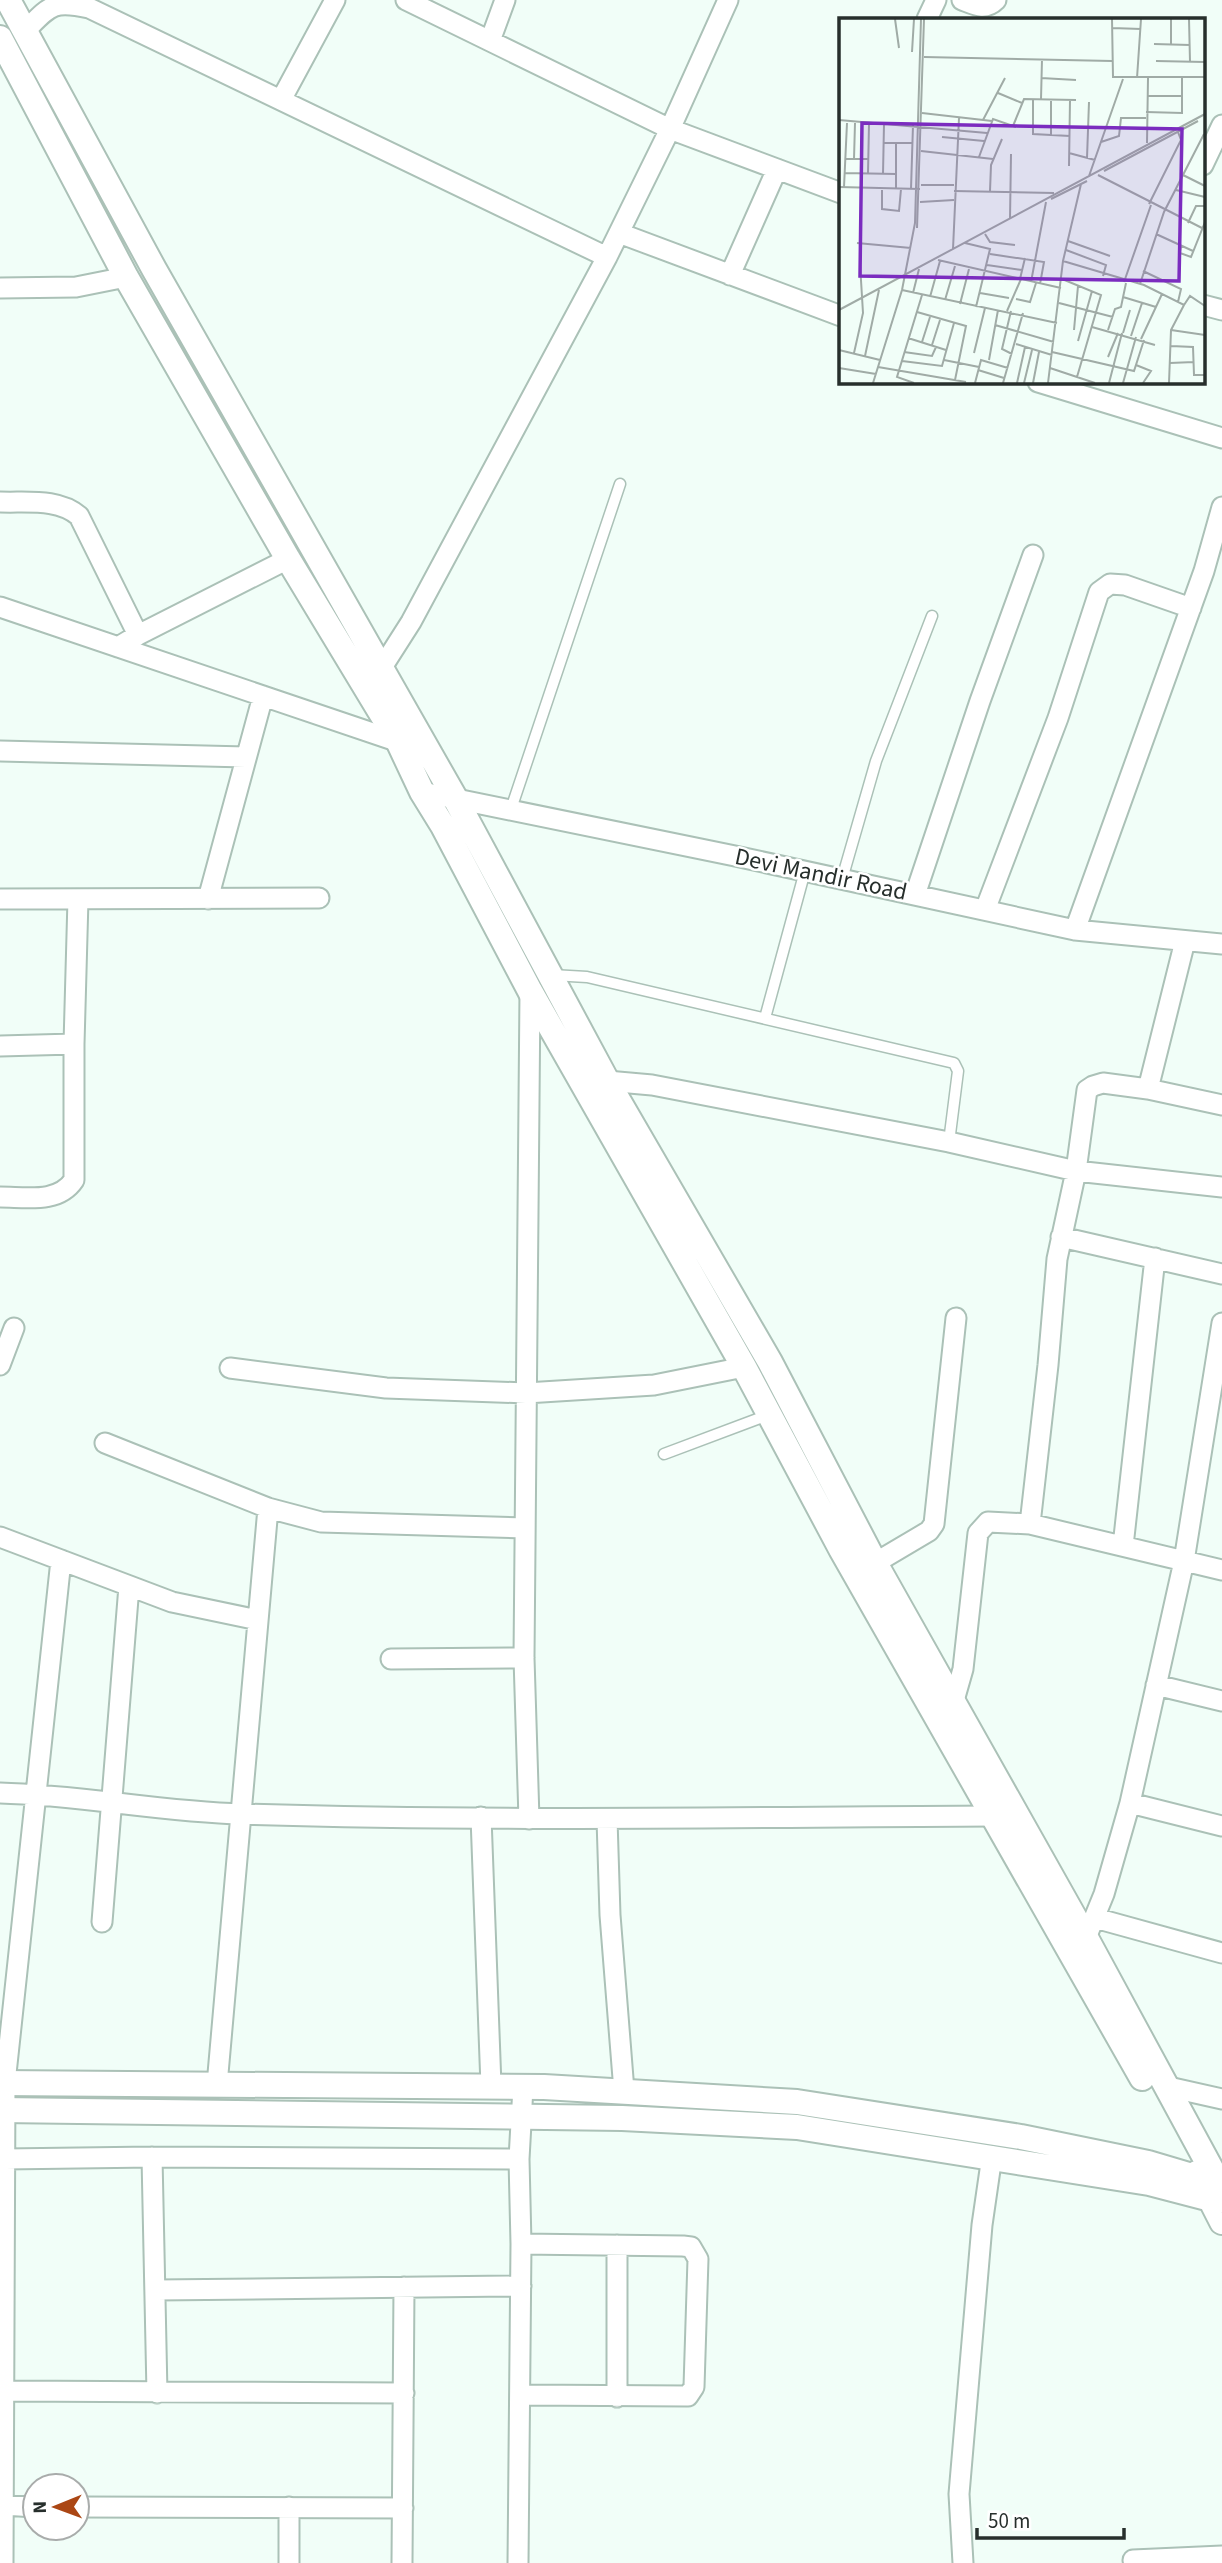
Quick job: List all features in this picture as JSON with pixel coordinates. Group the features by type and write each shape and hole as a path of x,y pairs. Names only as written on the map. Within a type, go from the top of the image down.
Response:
{"street":[{"path":"8,0 154,269 455,798 607,1082 763,1350 781,1410 841,1549 993,1815 1216,2190"},
{"path":"281,100 335,0"},
{"path":"406,0 670,129 839,192"},
{"path":"490,41 505,0"},
{"path":"381,669 411,622 607,257 670,129 728,0"},
{"path":"927,18 936,0"},
{"path":"962,0 981,7 990,6 996,0"},
{"path":"25,31 51,5 67,3 89,8 607,257"},
{"path":"0,38 126,277 288,559 398,741 422,792 443,826 530,991 744,1367 781,1410 875,1563 954,1703 1090,1928 1216,2190 1222,2222"},
{"path":"1204,163 1222,124"},
{"path":"730,275 777,169"},
{"path":"619,233 839,315"},
{"path":"0,288 76,287 126,277"},
{"path":"1204,305 1222,310"},
{"path":"1041,383 1222,438"},
{"path":"0,502 52,503 69,507 79,516 138,635"},
{"path":"1075,930 1191,608 1222,507"},
{"path":"915,895 980,701 1033,555"},
{"path":"118,647 288,559"},
{"path":"985,910 1058,718 1099,592 1110,584 1125,585 1191,608"},
{"path":"0,607 426,751"},
{"path":"208,899 263,696"},
{"path":"0,751 246,757"},
{"name":"Devi Mandir Road","path":"422,792 1075,930 1221,941"},
{"path":"0,900 319,898"},
{"path":"0,1197 51,1196 66,1191 74,1180 78,899"},
{"path":"1148,1089 1185,940"},
{"path":"529,1819 524,1658 530,991"},
{"path":"0,1046 74,1044"},
{"path":"607,1082 652,1085 949,1142 1076,1171 1222,1187"},
{"path":"1030,1524 1061,1237 1076,1171 1087,1090 1103,1083 1148,1089 1222,1105"},
{"path":"1061,1237 1222,1273"},
{"path":"1123,1546 1154,1258"},
{"path":"875,1563 929,1531 934,1524 956,1318"},
{"path":"1090,1928 1130,1802 1184,1561 1222,1322"},
{"path":"1,1359 14,1328"},
{"path":"230,1368 386,1388 526,1392 654,1385 744,1367"},
{"path":"105,1443 268,1508 321,1522 525,1528"},
{"path":"217,2085 268,1508"},
{"path":"944,1728 963,1670 978,1533 988,1522 1030,1524 1222,1570"},
{"path":"0,1537 172,1602 258,1620"},
{"path":"3,2563 3,2083 61,1560"},
{"path":"102,1922 129,1586"},
{"path":"391,1659 524,1658"},
{"path":"1156,1685 1222,1701"},
{"path":"0,1793 37,1794 113,1804 240,1814 529,1819 993,1815"},
{"path":"1130,1802 1222,1826"},
{"path":"481,1817 491,2086"},
{"path":"607,1819 610,1915 624,2091"},
{"path":"1090,1928 1222,1953"},
{"path":"3,2083 491,2086 624,2091 810,2104 1021,2137 1148,2162 1216,2190"},
{"path":"1164,2086 1222,2099"},
{"path":"518,2563 521,2286 519,2159 523,2087"},
{"path":"2,2110 622,2118 797,2127 1149,2183 1216,2190"},
{"path":"963,2563 959,2494 981,2237 992,2156"},
{"path":"152,2157 157,2393"},
{"path":"5,2159 519,2159"},
{"path":"520,2395 677,2398 692,2393 698,2259 691,2247 521,2244"},
{"path":"617,2245 617,2397"},
{"path":"156,2290 521,2286"},
{"path":"402,2563 404,2287"},
{"path":"4,2391 404,2393"},
{"path":"3,2505 21,2506"},
{"path":"91,2507 403,2508"},
{"path":"289,2507 289,2563"},
{"path":"1133,2560 1222,2556"}],"lane":[{"path":"511,809 620,484"},
{"path":"842,879 876,761 932,616"},
{"path":"765,1018 805,871"},
{"path":"550,975 587,977 954,1063 958,1071 949,1142"},
{"path":"664,1454 781,1410"}]}
